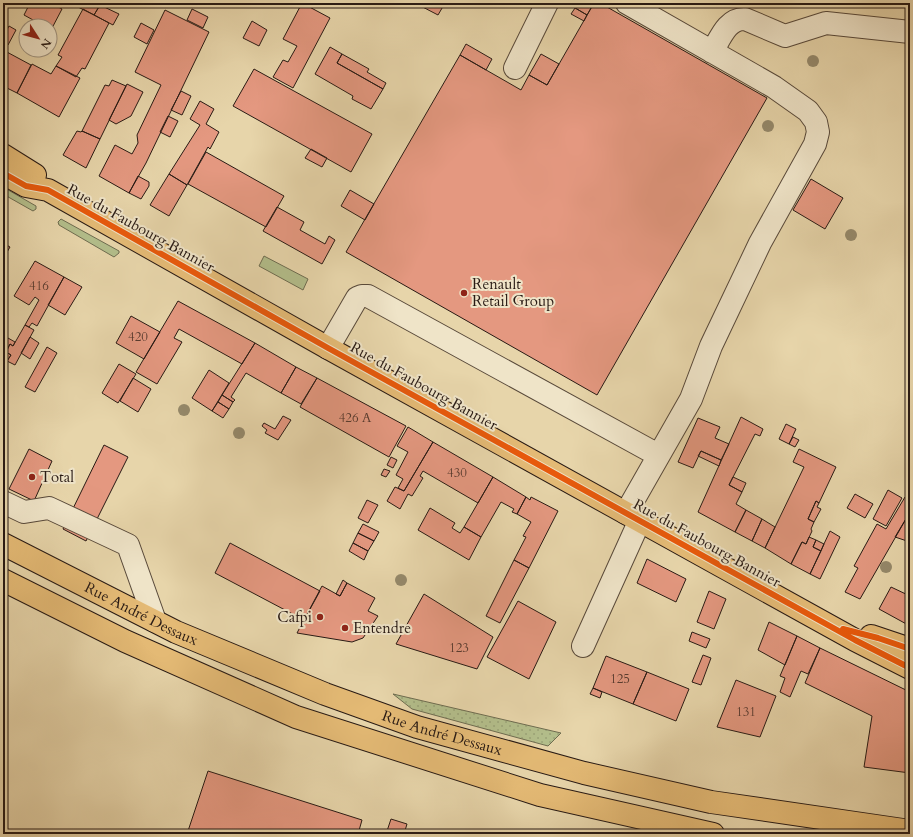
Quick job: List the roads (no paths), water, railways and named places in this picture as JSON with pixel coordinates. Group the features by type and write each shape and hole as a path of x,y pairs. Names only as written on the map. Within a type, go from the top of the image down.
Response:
{"main road":[{"name":"Rue du Faubourg Bannier","path":"3,155 34,174 48,190"},
{"name":"Rue du Faubourg Bannier","path":"3,173 26,186 48,190 328,348 855,640 910,668"},
{"name":"Rue André Dessaux","path":"3,544 176,632 274,674 417,727 584,773 712,802 910,831"},
{"name":"Rue André Dessaux","path":"3,580 125,641 296,717 540,795 713,834"},
{"name":"Rue du Faubourg Bannier","path":"831,626 878,638 910,649"}],"lane":[{"path":"515,68 547,3"},
{"path":"583,646 658,455 691,399 718,332 760,243 815,144 818,132 816,122 808,111 774,87 627,3"},
{"path":"712,52 729,24 737,18 744,18 785,36 826,23 910,32"},
{"path":"328,348 357,298 368,296 658,455"},
{"path":"3,502 24,512 49,508 128,545 155,621"}],"place":[{"name":"Renault Retail Group","path":"464,293"},
{"name":"Total","path":"32,477"},
{"name":"Cafpi","path":"320,617"},
{"name":"Entendre","path":"345,628"}]}
